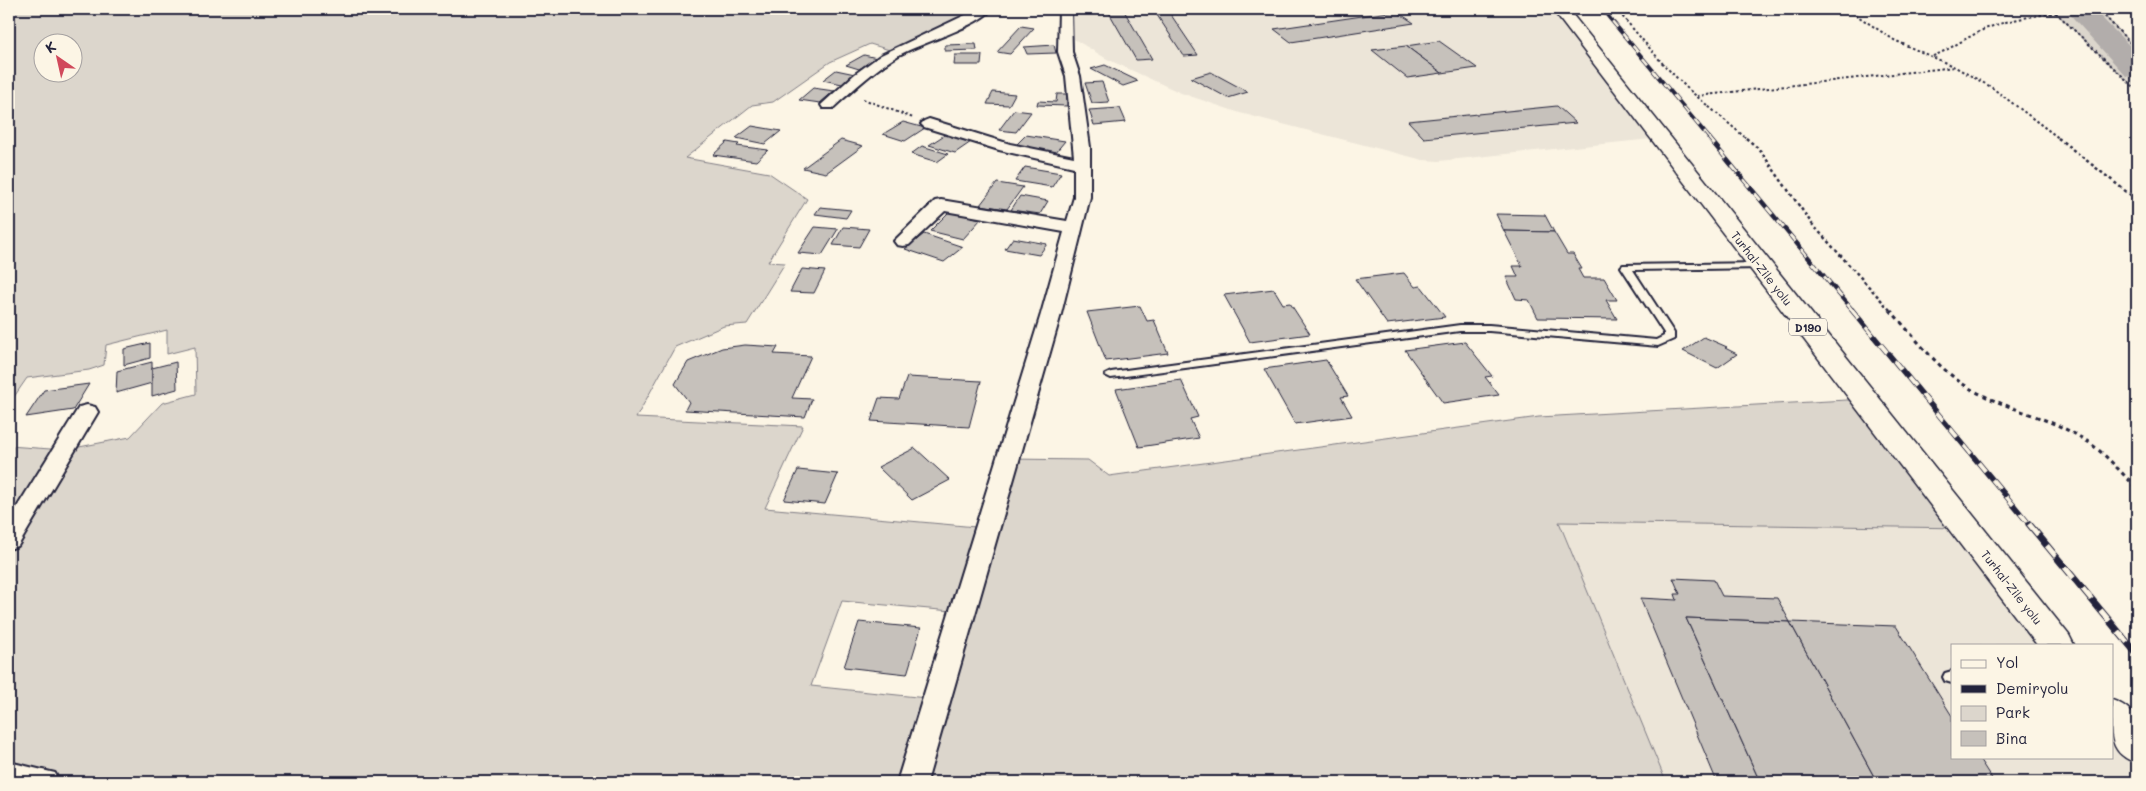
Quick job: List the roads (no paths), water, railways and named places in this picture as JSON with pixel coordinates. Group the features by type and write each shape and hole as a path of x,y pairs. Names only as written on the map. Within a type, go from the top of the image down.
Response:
{"main road":[{"name":"Turhal-Zile yolu","path":"1560,9 2056,644"},
{"path":"2114,718 2137,747"}],"street":[{"path":"828,105 863,74 896,52 945,31 986,9"},
{"path":"912,782 1048,323 1082,197 1082,163 1077,101 1073,76 1065,52 1064,9"},
{"path":"929,124 1018,151 1082,163"},
{"path":"902,241 941,205 1074,228"},
{"path":"9,540 87,412"},
{"path":"9,775 44,782"}],"lane":[{"path":"1111,374 1460,328 1489,328 1658,343 1670,337 1669,333 1626,267 1761,266"}],"waterway":[{"path":"2078,9 2137,70"}],"railway":[{"path":"1602,9 1710,139"},
{"path":"1709,138 1853,311"},
{"path":"1852,310 2030,525"},
{"path":"2029,524 2137,654"}]}
